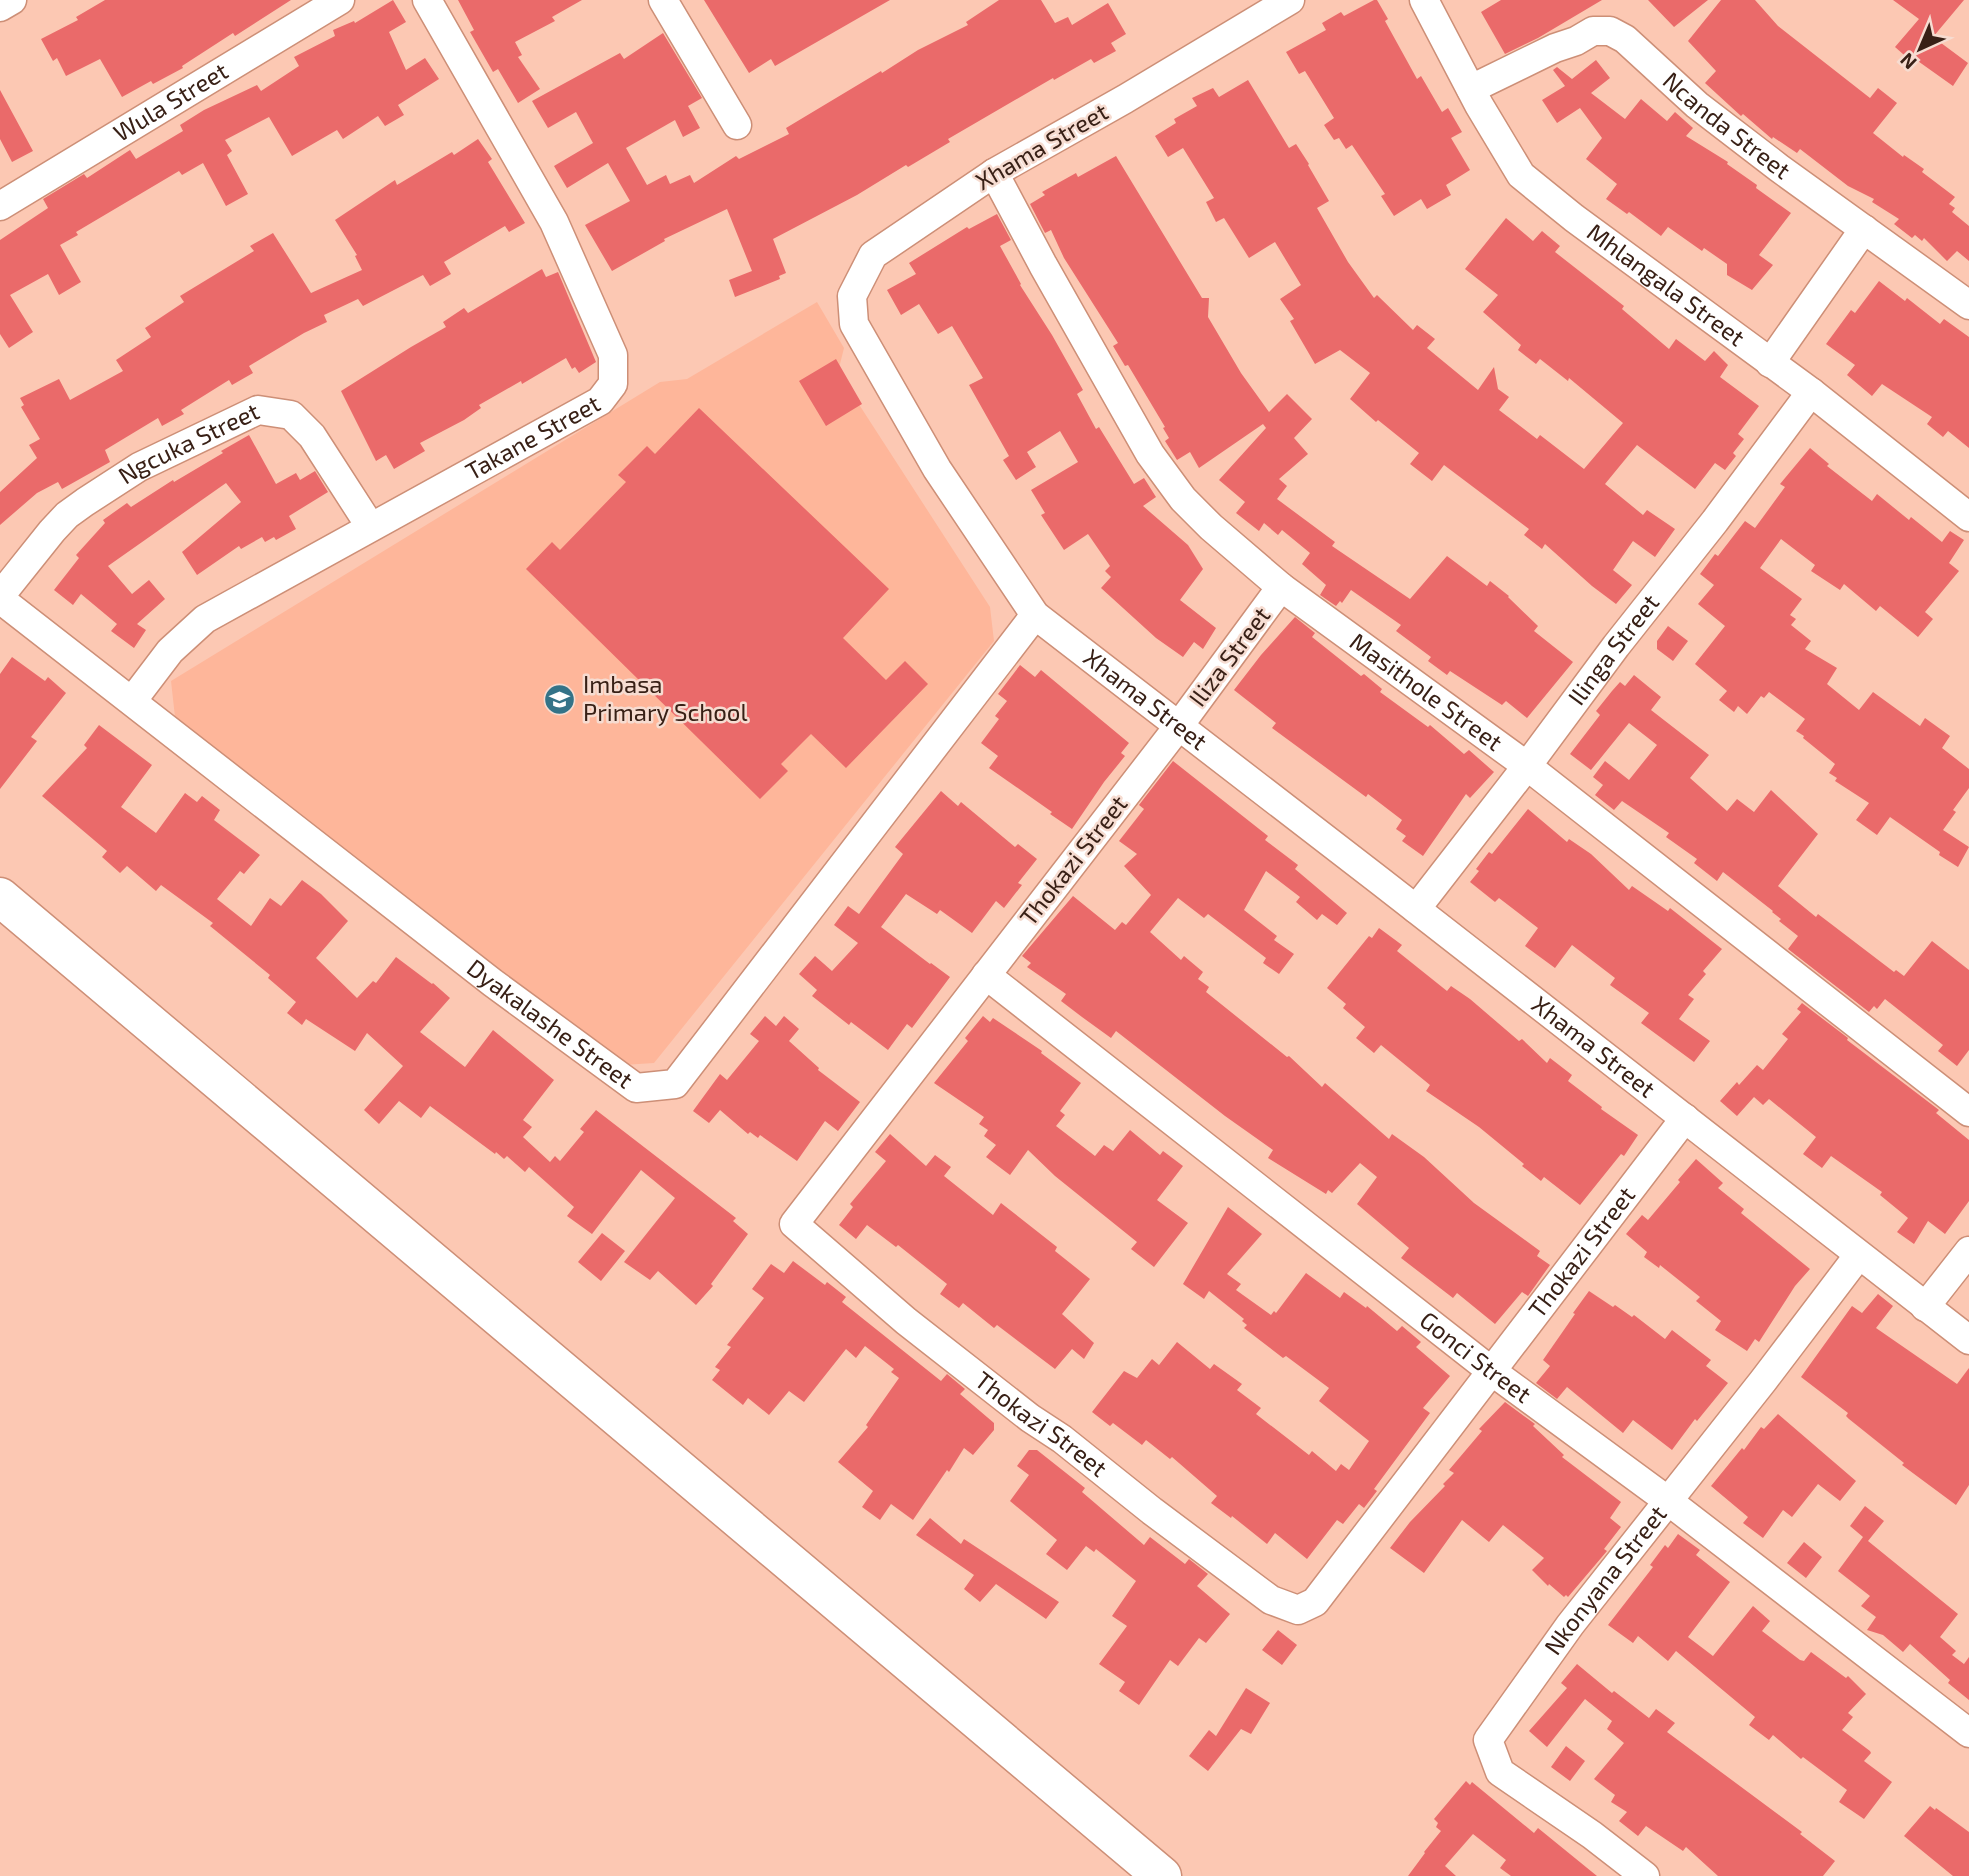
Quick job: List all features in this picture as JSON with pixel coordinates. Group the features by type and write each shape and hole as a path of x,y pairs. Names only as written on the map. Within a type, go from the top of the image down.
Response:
{"main road":[{"path":"0,897 1162,1876"}],"street":[{"path":"0,7 12,0"},
{"name":"Wula Street","path":"0,206 340,0"},
{"name":"Takane Street","path":"132,701 170,651 205,619 600,401 613,384 613,355 554,222 427,0"},
{"path":"663,0 737,125"},
{"name":"Xhama Street","path":"1290,0 1125,99 994,173 873,255 852,296 855,324 937,469 1035,615 1969,1340"},
{"name":"Mhlangala Street","path":"1424,0 1502,146 1521,175 1555,204 1811,392 1969,517"},
{"name":"Ncanda Street","path":"1471,89 1593,31 1610,31 1633,46 1697,104 1969,304"},
{"name":"Masithole Street","path":"994,173 1150,454 1196,513 1282,587 1527,766 1969,1112"},
{"path":"1770,363 1864,229"},
{"name":"Ilinga Street","path":"1416,909 1811,392"},
{"name":"Ngcuka Street","path":"0,598 52,531 85,502 139,467 258,410 291,415 313,436 370,526"},
{"name":"Iliza Street","path":"1178,727 1282,587"},
{"name":"Dyakalashe Street","path":"0,598 492,983 636,1088 675,1084 1035,615"},
{"name":"Thokazi Street","path":"1178,727 794,1224 906,1321 1030,1418 1062,1439 1152,1511 1271,1600 1298,1610 1315,1602 1685,1118"},
{"name":"Gonci Street","path":"986,975 1490,1370 1667,1500 1969,1734"},
{"path":"1925,1307 1969,1251"},
{"name":"Nkonyana Street","path":"1645,1876 1592,1835 1500,1772 1488,1740 1570,1625 1858,1256"}],"shaded area":[{"name":"Imbasa Primary School","path":"817,302 844,348 838,372 990,607 994,641 654,1063 623,1065 175,717 171,681 660,382 687,379"}],"building":[{"path":"105,0 291,0 235,36 233,33 182,66 183,68 122,97 100,59 66,76 57,58 53,61 41,39 78,20 76,17"},
{"path":"393,0 406,22 389,32 406,70 425,58 439,79 398,105 404,115 385,126 378,116 343,139 337,130 292,156 269,117 225,140 232,151 227,155 248,194 226,206 203,163 182,175 179,171 76,232 78,235 60,245 81,282 59,295 48,274 10,295 33,332 9,348 0,334 0,240 48,208 43,199 84,174 87,178 130,150 136,159 183,131 180,125 204,110 257,85 261,91 299,66 294,57 335,36 333,30 354,21 355,23"},
{"path":"458,0 582,0 552,17 555,21 515,42 522,55 518,57 540,89 518,103 498,69 493,72 470,32 474,30"},
{"path":"704,0 890,0 775,66 771,59 749,73"},
{"path":"999,0 1041,0 1055,23 1068,17 1072,25 1108,3 1126,34 1111,43 1116,51 1094,63 1091,59 1054,80 1053,78 948,139 950,142 908,167 906,165 857,195 773,239 786,273 779,276 780,279 735,297 729,280 752,271 727,209 664,239 665,241 612,271 585,225 630,201 608,163 567,188 554,166 593,143 576,112 548,128 532,101 620,53 624,59 663,33 702,98 688,106 700,128 683,137 675,120 626,148 647,185 666,175 670,184 690,175 694,183 736,156 739,159 789,134 786,128 918,50 968,25 966,22"},
{"path":"1377,0 1388,19 1385,21 1417,79 1421,76 1442,112 1448,108 1462,132 1451,138 1470,170 1446,185 1451,195 1427,209 1421,199 1394,216 1381,196 1385,194 1352,145 1346,149 1339,138 1334,140 1324,125 1334,118 1305,71 1299,74 1286,52 1326,30 1322,23 1341,12 1344,16"},
{"path":"1501,0 1602,0 1505,54 1481,12"},
{"path":"1648,0 1708,0 1674,27"},
{"path":"1721,0 1755,0 1778,26 1870,98 1878,88 1897,103 1873,133 1903,157 1904,155 1924,169 1922,172 1955,197 1949,204 1955,208 1952,212 1969,226 1969,261 1957,251 1947,261 1924,238 1922,241 1915,235 1912,238 1894,224 1899,219 1872,202 1874,199 1848,186 1800,149 1797,153 1773,137 1772,139 1743,114 1741,116 1705,83 1716,71 1688,41"},
{"path":"1893,0 1964,0 1933,37 1968,63 1953,86 1915,59 1912,62 1895,47 1919,19"},
{"path":"1596,60 1610,78 1591,93 1625,119 1641,99 1667,121 1675,112 1693,128 1686,136 1728,162 1727,164 1757,185 1756,188 1791,213 1759,255 1773,265 1752,290 1727,275 1727,264 1704,248 1702,251 1668,227 1661,236 1606,199 1617,184 1586,159 1602,138 1580,108 1557,123 1542,100 1565,86 1553,70 1557,67 1572,79"},
{"path":"1248,80 1289,148 1296,144 1309,164 1329,201 1317,208 1348,262 1374,298 1377,295 1413,330 1417,325 1435,339 1427,348 1478,390 1494,367 1498,389 1509,397 1499,410 1537,439 1540,435 1584,469 1623,423 1569,378 1568,381 1540,359 1536,364 1518,350 1521,345 1483,312 1498,295 1465,269 1506,218 1533,241 1542,231 1560,246 1555,252 1624,306 1622,309 1669,349 1676,339 1705,361 1714,351 1728,365 1720,377 1759,406 1738,434 1744,439 1733,453 1736,456 1725,470 1715,463 1695,489 1637,445 1605,484 1643,515 1647,510 1675,529 1655,557 1633,541 1613,570 1632,585 1616,604 1545,544 1542,549 1524,535 1529,529 1444,465 1432,481 1410,464 1419,453 1350,399 1370,373 1340,350 1315,364 1290,321 1294,319 1280,299 1301,285 1275,242 1249,258 1224,218 1216,222 1206,202 1214,198 1183,148 1168,157 1155,136 1176,123 1174,119 1197,106 1192,98 1213,88 1219,97"},
{"path":"0,90 33,151 12,162 0,139"},
{"path":"478,139 492,159 488,162 525,223 509,232 505,226 444,262 451,274 430,286 423,275 363,306 358,299 324,315 327,322 249,366 253,373 232,385 229,380 181,410 184,414 162,426 158,418 105,450 110,462 62,489 58,482 37,493 0,525 0,492 37,458 29,445 40,439 21,407 24,405 20,398 59,379 70,400 123,371 116,360 151,337 145,328 184,302 180,296 254,251 250,246 273,233 311,293 362,270 355,256 357,255 335,220 395,180 397,185"},
{"path":"1116,156 1202,298 1209,298 1208,317 1241,373 1269,412 1287,394 1312,419 1294,438 1308,454 1279,479 1287,486 1277,499 1335,542 1332,546 1410,599 1447,556 1487,586 1490,581 1509,596 1538,626 1534,631 1573,662 1527,718 1506,701 1502,705 1450,671 1447,675 1428,661 1431,657 1396,631 1401,625 1351,590 1342,603 1340,601 1336,606 1320,595 1326,585 1302,564 1310,553 1282,530 1278,535 1264,523 1259,531 1236,513 1245,502 1219,480 1266,428 1263,424 1199,468 1190,452 1177,460 1165,441 1169,438 1163,428 1165,427 1128,365 1125,366 1113,346 1118,343 1064,258 1051,230 1045,233 1030,204 1045,195 1042,192 1076,173 1078,177"},
{"path":"997,214 1011,240 1000,246 1020,285 1083,390 1077,394 1096,429 1099,427 1134,484 1144,478 1156,497 1143,506 1188,545 1203,569 1180,600 1216,628 1203,649 1194,642 1183,657 1156,638 1101,588 1111,577 1105,571 1110,566 1088,534 1064,550 1041,515 1045,513 1031,490 1078,462 1060,431 1027,452 1036,467 1016,480 1003,460 1009,456 969,385 983,378 952,326 938,334 919,304 901,315 887,290 916,274 909,263 967,227 969,229"},
{"path":"542,269 546,277 558,272 596,362 579,373 575,367 572,369 566,358 479,405 481,408 464,420 420,443 425,451 394,469 386,455 376,461 341,391 446,327 443,322 464,308 468,313"},
{"path":"1879,281 1905,301 1907,298 1940,324 1944,319 1969,337 1969,448 1948,431 1943,437 1927,424 1932,417 1882,384 1872,396 1847,375 1855,365 1826,344 1851,310 1855,313"},
{"path":"836,359 862,404 826,426 799,381"},
{"path":"699,408 889,589 843,638 886,680 905,661 928,684 846,768 811,734 781,764 788,771 760,799 526,569 552,542 560,550 626,482 618,475 647,446 655,454"},
{"path":"249,435 276,484 296,473 300,480 315,471 328,492 289,516 296,529 276,540 274,537 265,542 262,537 241,549 239,546 197,575 182,552 241,502 226,483 108,566 132,594 149,580 165,599 137,624 146,630 134,648 111,631 117,624 81,594 73,605 54,590 79,558 76,555 105,523 103,520 127,503 131,507 173,480 174,482"},
{"path":"1810,448 1829,464 1827,466 1872,501 1877,494 1942,542 1950,531 1964,540 1949,563 1959,571 1925,612 1933,619 1918,637 1880,606 1876,611 1844,584 1840,590 1811,571 1815,565 1781,539 1760,568 1802,599 1790,615 1796,619 1791,625 1811,641 1805,649 1837,668 1827,684 1859,710 1873,692 1920,726 1925,718 1950,736 1942,748 1969,769 1969,788 1943,830 1969,847 1958,867 1890,817 1877,835 1856,820 1869,803 1835,781 1837,778 1829,773 1835,764 1796,731 1805,719 1769,692 1764,698 1761,696 1747,714 1738,706 1734,712 1719,700 1727,691 1695,664 1725,626 1698,604 1714,585 1700,574 1745,521 1755,528 1785,487 1780,484"},
{"path":"1295,617 1315,633 1312,637 1361,676 1364,674 1382,689 1380,692 1428,727 1430,725 1464,754 1469,750 1494,772 1470,798 1466,794 1423,856 1402,841 1406,836 1396,829 1402,820 1272,728 1276,723 1234,690"},
{"path":"1668,626 1688,641 1673,661 1657,649 1657,641"},
{"path":"12,657 45,681 48,677 66,693 31,737 37,741 0,789 0,674"},
{"path":"1020,665 1035,677 1041,670 1129,743 1121,753 1125,756 1072,829 989,768 998,756 981,743 999,719 995,716 1007,701 998,694"},
{"path":"1634,675 1661,697 1651,710 1709,755 1690,778 1727,811 1737,799 1754,812 1771,790 1818,834 1778,886 1816,917 1818,914 1894,972 1896,970 1904,976 1932,941 1969,970 1969,1050 1957,1066 1938,1051 1943,1045 1885,999 1877,1009 1874,1006 1869,1012 1788,949 1798,936 1779,921 1781,919 1773,911 1723,872 1717,881 1694,863 1697,859 1666,837 1669,833 1622,801 1614,810 1595,795 1603,785 1593,777 1605,761 1629,780 1657,745 1629,723 1591,770 1570,754 1600,715 1596,711 1612,691 1620,682 1625,686"},
{"path":"99,725 152,765 121,807 156,833 185,793 197,802 202,796 220,810 214,820 260,855 244,874 240,871 217,899 251,926 270,898 281,906 302,880 321,894 348,921 316,958 357,998 373,981 376,983 396,957 450,998 420,1032 465,1067 493,1030 554,1080 523,1120 532,1127 523,1137 550,1162 555,1156 560,1161 584,1132 580,1129 596,1110 736,1218 733,1221 748,1234 711,1284 713,1286 696,1305 658,1271 650,1280 624,1262 675,1198 641,1170 592,1234 567,1216 574,1207 529,1167 525,1172 507,1156 504,1159 496,1152 495,1154 430,1106 421,1118 399,1101 379,1124 364,1110 403,1066 367,1033 355,1051 306,1019 302,1025 287,1013 296,1002 268,978 270,975 210,926 213,923 161,885 156,891 127,866 120,873 102,857 107,851 42,796 87,748 84,745"},
{"path":"1173,761 1268,836 1265,840 1298,865 1295,869 1347,913 1337,925 1322,914 1317,920 1296,902 1300,897 1266,871 1244,910 1277,936 1274,940 1294,954 1279,974 1263,963 1266,958 1208,914 1204,918 1178,898 1150,932 1181,960 1184,956 1203,972 1198,979 1209,987 1206,992 1289,1056 1322,1087 1325,1083 1389,1139 1392,1134 1424,1157 1474,1203 1540,1251 1537,1256 1550,1265 1528,1296 1522,1292 1495,1324 1457,1293 1453,1298 1401,1258 1409,1248 1357,1204 1377,1177 1360,1163 1332,1193 1328,1190 1326,1194 1268,1158 1273,1150 1116,1031 1111,1038 1082,1017 1061,1001 1066,994 1027,967 1031,963 1022,956 1073,896 1115,930 1122,922 1126,925 1151,895 1124,866 1137,854 1119,841 1144,809 1139,805"},
{"path":"941,791 958,806 961,802 1015,847 1018,844 1037,859 1018,883 1022,885 1004,908 996,901 972,933 940,910 937,914 906,894 881,927 950,977 912,1028 907,1024 888,1050 851,1022 849,1025 812,996 817,990 799,974 815,956 832,971 858,943 834,925 848,906 859,914 903,854 895,847"},
{"path":"1528,809 1567,842 1569,839 1591,854 1629,890 1632,886 1668,911 1670,908 1722,949 1703,971 1706,974 1688,995 1694,999 1679,1019 1710,1041 1694,1062 1641,1023 1649,1013 1610,985 1615,978 1572,945 1555,968 1525,946 1538,928 1499,898 1495,902 1470,882 1489,852 1492,854"},
{"path":"1379,928 1402,945 1397,951 1447,991 1451,986 1519,1041 1522,1039 1547,1063 1550,1058 1572,1075 1568,1081 1638,1135 1624,1156 1621,1154 1580,1205 1544,1177 1541,1181 1479,1127 1426,1091 1430,1085 1381,1045 1374,1053 1356,1038 1365,1027 1343,1008 1346,1004 1327,988 1369,936 1372,938"},
{"path":"1802,1003 1939,1110 1936,1113 1969,1140 1969,1201 1945,1234 1928,1221 1914,1244 1897,1232 1908,1218 1880,1195 1882,1192 1831,1156 1822,1168 1803,1154 1816,1137 1769,1099 1763,1105 1754,1097 1737,1116 1720,1101 1757,1065 1763,1070 1788,1039 1782,1034 1801,1012 1797,1009"},
{"path":"765,1016 776,1026 784,1016 799,1029 789,1041 819,1068 818,1070 860,1102 838,1131 825,1121 797,1161 760,1135 758,1138 750,1132 748,1134 720,1110 709,1123 693,1111 720,1074 727,1080 759,1041 750,1034"},
{"path":"983,1016 990,1022 993,1018 1042,1051 1041,1053 1081,1083 1060,1111 1065,1115 1056,1126 1095,1156 1104,1145 1113,1151 1130,1130 1160,1155 1163,1151 1183,1166 1157,1200 1188,1223 1154,1267 1131,1249 1137,1242 1055,1176 1028,1150 1010,1175 986,1157 996,1145 984,1136 988,1130 979,1124 984,1117 934,1083 968,1041 965,1038"},
{"path":"890,1134 926,1166 935,1155 951,1167 944,1176 993,1215 1001,1203 1057,1247 1055,1251 1090,1279 1062,1314 1094,1343 1084,1359 1072,1349 1055,1369 997,1325 994,1328 963,1303 959,1308 940,1294 947,1284 898,1245 896,1247 867,1225 856,1239 839,1225 853,1207 850,1204 886,1161 875,1152"},
{"path":"1696,1159 1723,1183 1718,1188 1744,1209 1741,1213 1810,1269 1795,1286 1759,1342 1755,1339 1747,1351 1715,1330 1721,1321 1696,1301 1700,1297 1660,1265 1659,1268 1644,1257 1647,1252 1626,1234 1642,1215 1648,1220"},
{"path":"1228,1207 1262,1234 1227,1274 1241,1284 1236,1290 1271,1315 1274,1311 1276,1313 1306,1273 1340,1298 1344,1292 1366,1308 1367,1306 1397,1331 1402,1326 1421,1342 1416,1347 1450,1376 1423,1408 1430,1413 1374,1489 1377,1491 1364,1508 1359,1504 1343,1524 1337,1520 1307,1559 1275,1533 1267,1544 1211,1503 1217,1496 1172,1457 1170,1459 1146,1440 1142,1445 1113,1423 1110,1426 1092,1412 1124,1371 1137,1378 1152,1359 1159,1365 1177,1342 1210,1369 1214,1364 1242,1384 1237,1390 1261,1408 1256,1414 1309,1455 1312,1451 1336,1471 1341,1464 1349,1470 1369,1441 1319,1401 1329,1388 1244,1328 1247,1325 1242,1321 1244,1319 1209,1291 1204,1299 1183,1284"},
{"path":"602,1233 625,1251 601,1281 578,1262"},
{"path":"793,1261 846,1297 842,1302 941,1381 947,1374 965,1389 960,1394 994,1423 994,1430 973,1455 964,1448 913,1520 891,1504 880,1520 862,1507 873,1491 838,1462 868,1427 866,1425 899,1378 891,1372 894,1369 865,1346 856,1358 846,1349 804,1402 789,1391 769,1415 748,1398 743,1405 712,1380 720,1370 715,1367 731,1347 727,1345 764,1298 752,1289 771,1264 784,1273"},
{"path":"1589,1291 1613,1307 1615,1305 1632,1317 1634,1315 1665,1339 1672,1330 1711,1360 1706,1366 1728,1383 1697,1421 1695,1419 1672,1450 1633,1420 1623,1433 1567,1387 1557,1399 1536,1383 1550,1366 1543,1360"},
{"path":"1878,1294 1893,1306 1876,1328 1957,1384 1969,1368 1969,1485 1956,1505 1902,1465 1904,1463 1849,1419 1846,1416 1848,1413 1801,1377 1852,1306 1862,1313"},
{"path":"1505,1402 1535,1424 1533,1426 1564,1455 1562,1457 1621,1502 1610,1518 1621,1527 1604,1549 1607,1551 1568,1597 1564,1597 1549,1584 1548,1586 1532,1570 1544,1558 1503,1525 1489,1542 1462,1520 1424,1573 1390,1548 1410,1522 1445,1486 1443,1484 1454,1473 1449,1470 1482,1431 1479,1429"},
{"path":"1778,1414 1856,1481 1840,1501 1818,1484 1792,1517 1783,1510 1763,1538 1743,1523 1748,1517 1711,1486 1761,1427 1764,1429"},
{"path":"1029,1450 1037,1450 1085,1488 1082,1492 1144,1545 1150,1537 1185,1564 1189,1559 1208,1574 1197,1586 1230,1614 1206,1643 1199,1638 1178,1666 1170,1660 1139,1705 1119,1691 1125,1682 1099,1664 1127,1626 1112,1616 1136,1581 1096,1549 1094,1552 1086,1546 1067,1570 1046,1554 1057,1540 1010,1501 1029,1475 1017,1466"},
{"path":"1865,1506 1884,1521 1868,1541 1958,1614 1940,1637 1956,1651 1952,1655 1964,1664 1969,1657 1969,1700 1948,1683 1950,1680 1910,1644 1903,1652 1883,1635 1867,1630 1876,1617 1861,1606 1870,1596 1838,1571 1863,1537 1850,1526"},
{"path":"930,1518 961,1544 964,1539 1059,1602 1046,1619 996,1584 980,1602 964,1589 974,1575 916,1535"},
{"path":"1678,1534 1700,1550 1696,1555 1730,1582 1688,1637 1713,1656 1753,1606 1770,1621 1762,1631 1800,1660 1804,1661 1811,1652 1846,1678 1848,1676 1866,1694 1848,1713 1853,1717 1842,1730 1870,1751 1864,1761 1892,1782 1864,1819 1839,1802 1847,1790 1803,1757 1801,1759 1773,1735 1769,1740 1749,1725 1755,1717 1676,1651 1668,1661 1638,1636 1633,1643 1608,1625 1653,1567 1650,1565 1665,1545 1668,1548"},
{"path":"1804,1542 1822,1557 1806,1578 1787,1563"},
{"path":"1278,1630 1297,1645 1282,1665 1262,1650"},
{"path":"1577,1664 1612,1693 1614,1691 1649,1718 1656,1709 1675,1723 1667,1732 1802,1832 1800,1834 1835,1861 1823,1876 1718,1876 1686,1847 1683,1851 1646,1826 1638,1836 1619,1821 1627,1812 1611,1802 1615,1795 1594,1779 1624,1743 1607,1729 1612,1721 1585,1699 1547,1747 1529,1731 1567,1688 1561,1683"},
{"path":"1246,1688 1270,1703 1251,1734 1241,1729 1208,1771 1189,1756 1209,1730 1216,1736"},
{"path":"1566,1746 1585,1761 1570,1781 1551,1767"},
{"path":"1466,1781 1470,1785 1472,1782 1534,1833 1538,1828 1597,1876 1511,1876 1500,1868 1506,1860 1473,1834 1445,1866 1456,1876 1408,1876 1441,1831 1436,1827 1438,1823 1434,1819"},
{"path":"1930,1806 1969,1832 1969,1876 1953,1876 1904,1836"}],"place":[{"name":"Imbasa Primary School","path":"560,699"}]}
